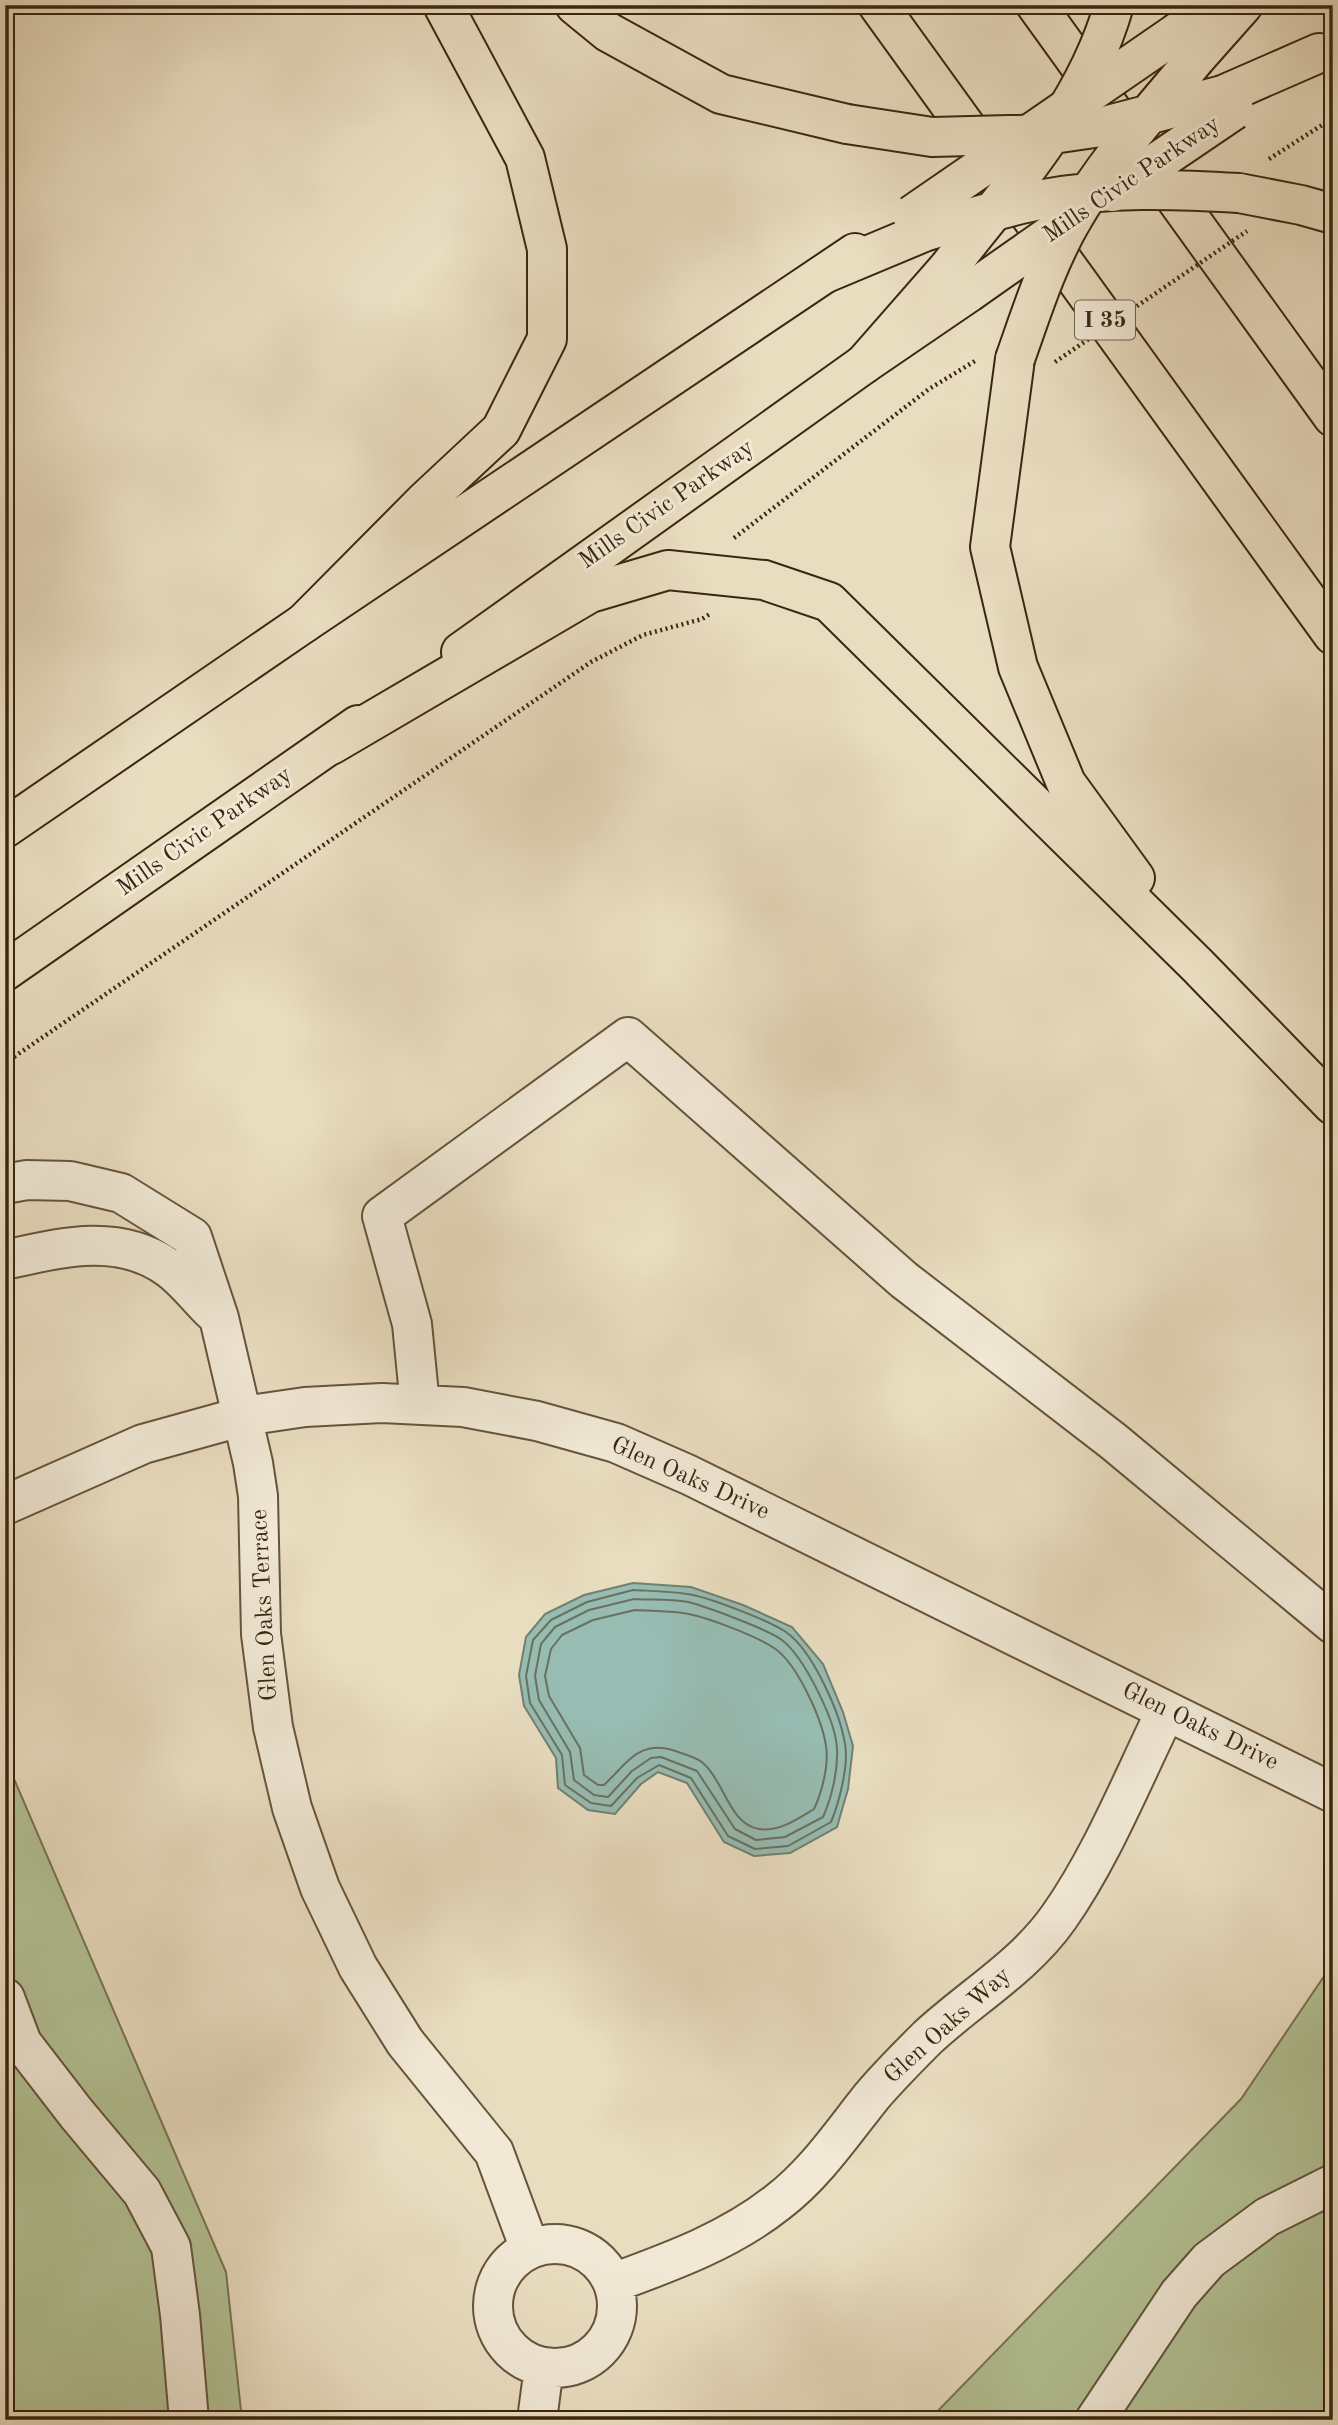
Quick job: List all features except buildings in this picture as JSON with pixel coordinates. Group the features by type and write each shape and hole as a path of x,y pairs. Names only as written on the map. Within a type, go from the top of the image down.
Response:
{"main road":[{"path":"304,623 425,501 501,430 547,339 547,249 525,158 443,5"},
{"path":"575,5 608,32 721,94 847,124 932,137 1051,125 1101,127 1149,115 1228,103 1326,48"},
{"name":"I 35","path":"878,5 1333,635"},
{"path":"1036,5 1333,417"},
{"path":"959,280 993,211 1051,125 1107,31 1114,5"},
{"path":"1197,965 1066,783 1018,667 990,547 1016,359 1040,287 1092,202 1115,156 1149,115 1187,45 1217,5"},
{"path":"5,828 304,623 827,273 918,223 1051,125 1187,45 1242,5"},
{"name":"Mills Civic Parkway","path":"5,971 331,745 864,364 959,280 1092,202 1228,103"},
{"path":"918,223 993,211 1045,199 1092,202 1263,177 1317,209"},
{"path":"331,745 590,593 668,570 764,580 829,601 1197,965 1333,1105"}],"street":[{"path":"420,1405 412,1324 382,1216 628,1037 904,1280 1113,1441 1333,1624"},
{"name":"Glen Oaks Terrace","path":"5,1184 27,1180 70,1181 121,1193 192,1237 219,1318 244,1416 258,1496 261,1634 273,1727 292,1808 320,1888 358,1967 405,2042 494,2152 530,2249"},
{"path":"5,1261 51,1250 96,1244 130,1249 167,1267 219,1318"},
{"name":"Glen Oaks Drive","path":"5,1505 144,1444 244,1416 305,1407 382,1403 463,1407 537,1421 616,1444 689,1475 1333,1793"},
{"name":"Glen Oaks Way","path":"613,2283 681,2258 732,2234 779,2202 824,2158 874,2093 928,2038 1022,1960 1059,1918 1091,1865 1166,1711"},
{"path":"5,1998 22,2043 142,2192 171,2247 189,2420"},
{"path":"1095,2420 1179,2294 1209,2260 1267,2217 1333,2184"},
{"path":"561,2244 580,2248 597,2259 613,2283 617,2294 617,2314 611,2333 599,2350 583,2362 564,2368 544,2367 525,2360 508,2347 497,2329 493,2308 496,2287 505,2268 521,2254 540,2245 561,2244"},
{"path":"537,2420 544,2367"}],"path":[{"path":"5,1063 591,662 643,635 702,619 717,609 734,538 929,389 987,353 1051,364 1247,232 1263,177 1333,118"}],"green space":[{"path":"5,1758 226,2272 242,2420 5,2420"},
{"path":"1333,1963 1333,2420 929,2420 1241,2099"}],"water":[{"path":"633,1583 691,1587 743,1605 792,1627 823,1664 843,1712 853,1746 848,1789 837,1827 790,1853 754,1856 724,1842 687,1783 658,1772 641,1784 615,1814 588,1810 558,1788 556,1758 524,1706 519,1675 526,1637 545,1614 584,1595"}]}
